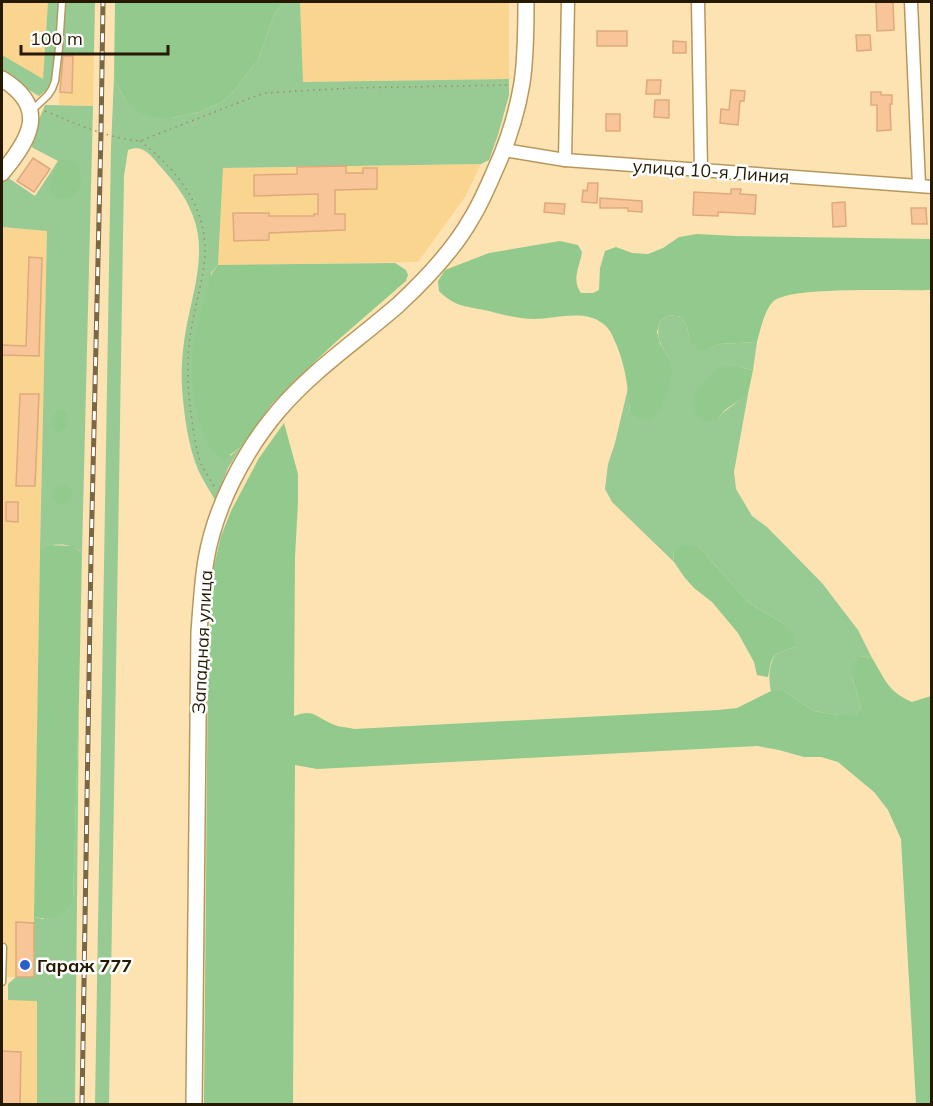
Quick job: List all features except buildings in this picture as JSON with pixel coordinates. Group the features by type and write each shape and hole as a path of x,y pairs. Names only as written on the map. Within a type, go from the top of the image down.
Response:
{"street":[{"name":"Западная улица","path":"194,1104 199,632 206,559 223,501 245,459 278,411 322,368 420,284 471,220 504,150 513,122 522,85 526,42 526,2"},
{"path":"565,160 568,2"},
{"path":"698,2 701,170"},
{"path":"911,2 925,186"},
{"path":"2,80 23,97 30,112 30,130 27,137 2,173"},
{"name":"улица 10-я Линия","path":"504,150 565,160 925,186"}],"lane":[{"path":"30,112 48,95 55,81 62,2"},
{"path":"2,982 3,947"}],"path":[{"path":"30,112 46,111 96,132 140,141 266,93 352,88 522,85"},
{"path":"140,141 158,154 190,194 204,231 204,264 190,335 188,396 197,451 202,465 223,501"}],"shaded area":[{"path":"2,2 48,2 43,80 2,55"},
{"path":"300,2 509,2 509,79 302,82"},
{"path":"60,54 94,55 93,106 59,105"},
{"path":"481,164 465,197 418,262 218,265 223,168"},
{"path":"2,227 47,231 34,977 2,977"},
{"path":"2,1000 37,1000 37,1104 2,1104"}],"green space":[{"path":"48,2 59,2 55,53 52,82 49,88 39,96 2,74 2,55 43,79"},
{"path":"64,2 95,2 94,55 60,54"},
{"path":"115,2 283,2 274,15 258,60 234,91 222,102 199,112 172,118 151,117 134,110 125,99 114,78"},
{"path":"283,2 300,2 303,82 509,79 509,95 489,160 481,164 223,168 218,265 211,273 230,456 241,447 228,468 215,500 199,472 189,442 182,387 186,326 199,263 197,232 187,202 168,176 142,149 128,150 124,176 109,1104 95,1104 114,78 125,99 172,118 199,112 222,102 234,91 258,60 274,15"},
{"path":"45,105 93,106 82,553 67,545 40,549 47,231 2,227 2,180 7,177 35,196 58,161 33,148 29,143"},
{"path":"67,159 76,162 79,170 81,177 78,190 69,197 53,198 50,191 57,163"},
{"path":"697,234 931,239 931,290 850,290 786,296 771,303 757,342 719,344 710,349 699,350 690,341 682,317 669,315 660,321 657,332 669,359 672,373 659,413 651,420 640,419 630,413 620,354 611,333 602,323 586,316 534,319 509,316 460,305 439,291 438,281 445,270 489,253 560,241 578,245 582,252 576,278 578,288 581,293 593,293 599,290 600,268 605,251 616,247 632,253 648,254 663,248 679,237"},
{"path":"395,263 406,270 408,275 406,281 292,383 271,405 241,447 224,459 216,455 208,444 199,420 194,398 192,363 198,323 212,273 218,265"},
{"path":"669,315 682,317 690,341 710,349 719,344 757,342 753,370 739,367 717,419 749,389 734,472 736,489 752,516 767,527 822,583 858,630 872,658 860,656 852,676 861,708 855,715 814,711 784,691 771,691 770,672 775,654 795,647 783,623 749,603 698,546 673,549 674,562 612,502 605,489 608,464 628,388 630,413 669,359 658,332 660,321"},
{"path":"721,367 753,370 749,389 745,396 725,410 717,419 708,422 698,418 694,411 694,395"},
{"path":"58,410 65,411 68,421 66,426 58,432 54,430 52,421"},
{"path":"284,423 298,474 294,716 309,713 330,723 354,729 718,710 737,708 771,691 784,691 814,711 855,715 861,708 852,676 853,664 860,656 872,658 892,689 904,698 912,702 931,696 931,1104 916,1104 901,839 888,810 874,792 838,762 757,746 317,769 295,765 293,1104 204,1104 208,658 214,566 221,536 231,511 259,458"},
{"path":"62,484 69,487 72,494 69,501 62,504 55,501 52,494 55,487"},
{"path":"49,545 73,546 82,553 73,901 61,914 46,918 34,917 40,549"},
{"path":"683,545 698,546 749,603 783,623 794,636 795,647 775,654 768,677 757,675 754,662 738,633 712,602 694,588 674,562 673,549"},
{"path":"79,700 75,1104 37,1104 37,1001 8,1000 8,984 16,977 34,977 34,917 43,919 73,901"}],"railway":[{"path":"82,1104 103,2"}],"place":[{"name":"Гараж 777","path":"25,965"}]}
